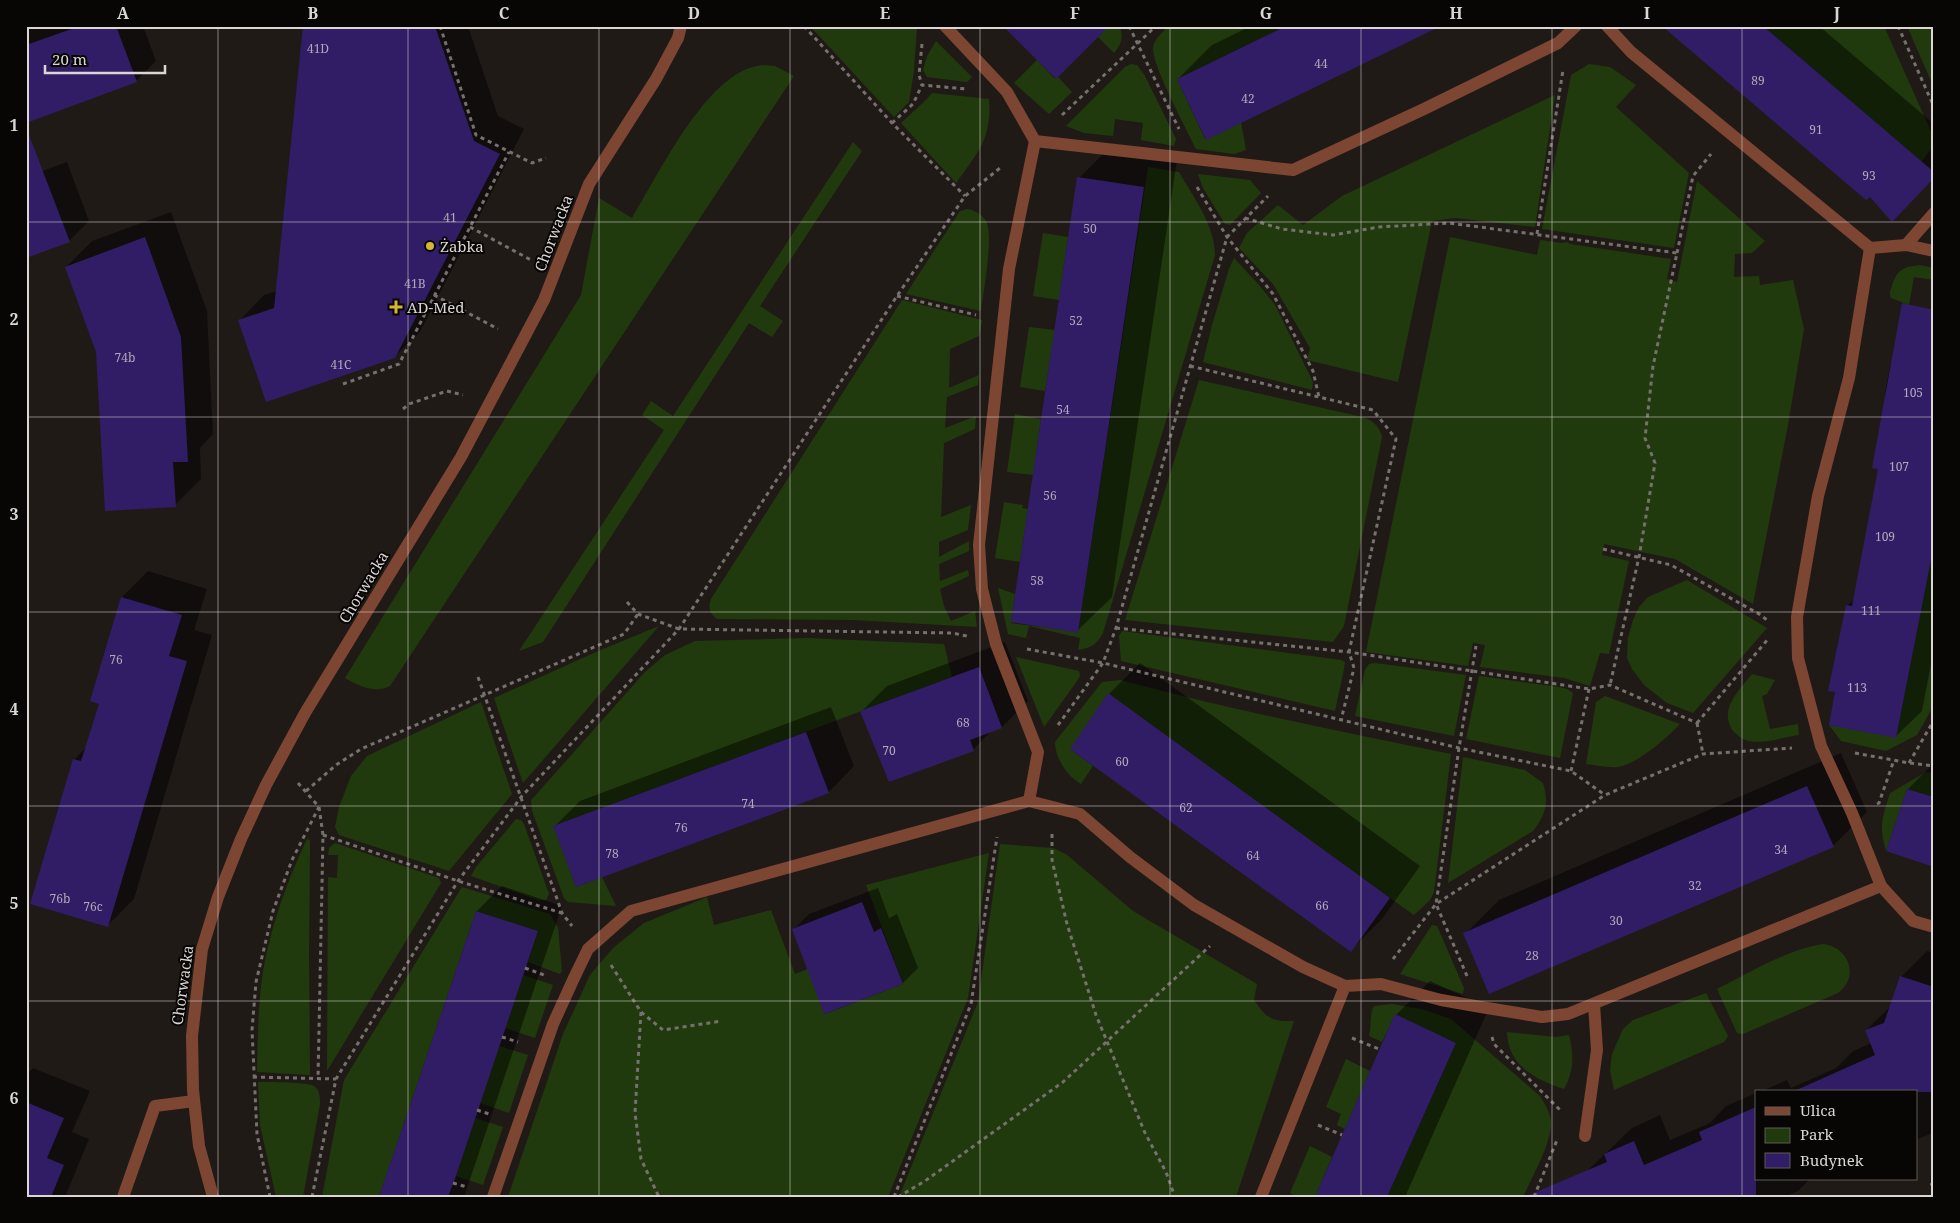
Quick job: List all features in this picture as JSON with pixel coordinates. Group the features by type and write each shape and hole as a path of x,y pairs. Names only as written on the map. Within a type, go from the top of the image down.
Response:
{"street":[{"name":"Chorwacka","path":"213,1197 199,1146 194,1101 192,1036 202,950 218,897 241,838 277,764 305,713 461,457 544,300 589,184 656,79 678,38 681,26"},
{"path":"945,26 1008,92 1035,141 1009,269 979,545 982,589 996,644 1038,752 1029,801"},
{"path":"1035,141 1293,170 1558,44 1576,26"},
{"path":"1607,26 1631,52 1870,248 1906,245 1934,251"},
{"path":"1906,245 1934,213"},
{"path":"1870,248 1849,378 1818,496 1797,618 1798,658 1821,746 1852,813 1881,886 1913,921 1934,927"},
{"path":"493,1197 553,1024 588,949 631,912 1029,801 1080,814 1151,873 1194,905 1303,967 1345,986 1381,984 1441,1000 1542,1016 1568,1014 1881,886"},
{"path":"1261,1197 1345,986"},
{"path":"1585,1136 1597,1050 1594,1004"},
{"path":"123,1197 155,1106 194,1101"}],"path":[{"path":"440,26 476,135 532,163 546,158"},
{"path":"804,26 892,122 965,196"},
{"path":"312,1197 336,1079 458,880 522,796 679,629 897,296 965,196 1035,141 1156,26"},
{"path":"1898,26 1934,107"},
{"path":"892,122 914,104 922,85 919,75 923,40"},
{"path":"1538,234 1564,63 1558,44"},
{"path":"922,85 975,90 998,82"},
{"path":"1610,685 1639,557 1655,463 1645,438 1653,366 1693,176 1729,131"},
{"path":"343,384 399,364 509,152"},
{"path":"1038,752 1103,663 1116,628 1227,237 1293,170"},
{"path":"1246,218 1282,229 1333,235 1379,228 1450,223 1677,253"},
{"path":"470,227 555,273"},
{"path":"1227,237 1273,294 1313,371 1319,397"},
{"path":"434,295 522,342"},
{"path":"897,296 1003,321"},
{"path":"1190,366 1373,410 1396,439 1349,652 1354,668 1341,720"},
{"path":"403,408 409,404 447,391 490,402"},
{"path":"1603,549 1671,565 1761,616 1777,628"},
{"path":"627,602 638,614 679,629 952,633 996,644 1103,663 1459,748 1571,771 1605,795"},
{"path":"306,791 336,765 361,749 624,634 638,614"},
{"path":"1696,723 1781,623 1797,618"},
{"path":"1116,628 1349,652 1589,689 1610,685 1696,723"},
{"path":"1476,646 1436,904 1481,1007 1494,1044 1567,1117"},
{"path":"478,677 522,796 562,913 588,949 610,964 640,1012 663,1030 722,1021"},
{"path":"1571,771 1589,689"},
{"path":"1909,763 1934,720"},
{"path":"1696,723 1703,754"},
{"path":"1381,984 1391,963 1436,904 1605,795 1703,754 1821,746 1934,766"},
{"path":"1852,813 1879,803 1894,760"},
{"path":"277,764 320,807 323,835 318,1079"},
{"path":"1053,806 1052,860 1067,924 1096,1015 1145,1133 1166,1172 1175,1197"},
{"path":"270,1197 257,1134 253,1077 252,1030 256,982 273,911 292,860 320,807"},
{"path":"894,1197 971,1004 1002,809"},
{"path":"323,835 562,913"},
{"path":"898,1197 925,1181 1063,1082 1194,962 1230,926"},
{"path":"640,1012 635,1112 641,1159 659,1197"},
{"path":"253,1077 336,1079"},
{"path":"1534,1197 1560,1134"},
{"path":"1931,1183 1934,1189"}],"green space":[{"path":"810,26 917,26 914,71 909,102 894,117"},
{"path":"1096,26 1120,26 1121,41 1114,53 1098,37 1102,33"},
{"path":"1168,26 1286,26 1177,79 1205,139 1241,122 1246,150 1234,154 1196,149 1164,82 1154,56 1153,48 1155,42"},
{"path":"1763,26 1884,26 1933,136 1934,146 1921,162"},
{"path":"1907,26 1934,26 1934,88"},
{"path":"936,41 972,77 967,82 927,77 923,70 927,56"},
{"path":"1037,60 1055,79 1058,77 1072,92 1049,114 1014,83"},
{"path":"1131,64 1137,65 1145,76 1176,139 1174,146 1141,140 1143,123 1115,119 1113,136 1084,133 1066,126 1125,67"},
{"path":"1589,64 1610,67 1636,85 1616,107 1689,173 1674,248 1542,229 1571,75"},
{"path":"762,65 775,66 794,76 390,686 373,689 361,686 345,678 581,295 599,198 632,218 682,134 713,94 730,79 749,68"},
{"path":"932,93 989,99 986,135 977,153 956,183 901,123"},
{"path":"1555,95 1535,227 1455,218 1432,221 1398,382 1307,360 1310,348 1273,284 1239,248 1247,233 1278,205 1303,225 1342,196"},
{"path":"853,142 862,151 760,306 783,321 772,337 749,323 543,642 519,651 664,430 642,415 651,401 673,416"},
{"path":"1148,167 1179,172 1197,201 1207,222 1214,244 1215,255 1103,633 1093,645 1078,650 1080,638 1029,626 1026,638 1008,634 998,588 1015,594 1011,623 1078,632"},
{"path":"1198,174 1250,180 1261,193 1230,225 1225,224 1203,188"},
{"path":"1697,181 1765,241 1752,253 1735,254 1734,277 1759,276 1760,285 1793,280 1804,329 1788,425 1753,604 1675,559 1604,544 1602,555 1629,561 1609,654 1600,653 1590,686 1564,678 1480,667 1485,645 1473,643 1468,666 1366,652 1450,237 1537,255 1540,240 1567,242 1671,259 1667,279 1677,282"},
{"path":"967,209 975,211 982,216 988,228 986,278 981,311 906,294 960,211"},
{"path":"1043,233 1068,237 1059,300 1033,296"},
{"path":"1234,258 1275,305 1313,382 1312,390 1203,362 1212,325"},
{"path":"1920,265 1934,268 1934,280 1914,277 1909,305 1891,298 1890,291 1899,272 1905,268"},
{"path":"902,300 982,320 979,336 950,349 949,388 979,375 978,385 947,397 945,428 976,416 975,429 944,443 941,517 971,505 968,530 939,542 939,557 969,541 969,551 939,564 940,581 968,570 969,576 940,589 944,606 951,621 975,611 977,627 854,620 717,619 710,610 711,599"},
{"path":"1029,327 1055,330 1045,391 1020,387"},
{"path":"1199,380 1362,417 1373,422 1379,430 1382,437 1344,626 1333,642 1125,620"},
{"path":"1015,414 1041,419 1033,475 1007,472"},
{"path":"1004,502 1023,505 1022,508 1028,509 1020,562 995,558"},
{"path":"1934,545 1934,705 1917,735 1886,751 1841,741 1829,725 1896,737"},
{"path":"1687,580 1767,628 1693,713 1667,703 1644,685 1632,669 1627,658 1628,638 1639,607 1648,597"},
{"path":"659,626 523,783 494,698"},
{"path":"1122,631 1341,660 1345,662 1335,711 1121,661 1119,636"},
{"path":"806,638 944,644 952,677 554,826 576,887 602,877 616,906 568,902 564,898 532,811 531,800 645,672 665,655 695,641"},
{"path":"1016,657 1079,671 1080,676 1077,681 1044,727"},
{"path":"1375,663 1466,675 1454,736 1355,716 1365,670 1369,664"},
{"path":"1752,674 1775,680 1767,694 1762,696 1770,729 1798,724 1799,735 1755,742 1745,740 1733,731 1729,723 1729,708 1736,694"},
{"path":"1479,676 1559,687 1573,693 1560,758 1466,739"},
{"path":"1120,680 1285,720 1451,754 1434,892 1430,900 1414,915 1390,898 1070,749 1093,766 1081,784 1076,781 1063,766 1057,754 1055,742 1102,682"},
{"path":"1605,696 1680,724 1651,750 1626,765 1606,767 1586,764 1596,702"},
{"path":"481,702 512,794 449,871 339,835 335,827 339,807 351,776 367,756"},
{"path":"1463,757 1525,770 1543,783 1546,802 1541,819 1533,831 1448,883"},
{"path":"1926,772 1934,773 1934,797 1907,789 1886,851 1882,822 1890,793"},
{"path":"516,819 521,820 524,824 549,894 546,900 538,900 471,876 476,867"},
{"path":"307,839 310,840 310,1075 257,1072 259,1009 265,962 280,905"},
{"path":"335,843 439,878 441,883 327,1071 328,877 337,878 338,855 328,855 329,848"},
{"path":"1000,844 1053,848 1066,854 1133,911 1257,984 1254,1000 1270,1018 1280,1021 1294,1021 1236,1197 899,1197 978,1002"},
{"path":"989,853 968,998 888,1197 508,1197 563,1034 590,975 613,948 644,923 707,897 714,925 771,910 795,974 808,969 825,1014 903,984 866,885"},
{"path":"462,887 550,914 558,928 562,971 560,974 528,962 538,931 476,911 379,1197 322,1197 344,1080"},
{"path":"1432,925 1437,926 1464,988 1463,994 1400,974"},
{"path":"1823,944 1832,946 1845,957 1850,971 1849,979 1845,986 1838,993 1743,1034 1737,1033 1717,989 1783,956"},
{"path":"523,975 553,985 535,1038 505,1028"},
{"path":"1706,993 1728,1036 1724,1042 1614,1090 1610,1070 1612,1054 1623,1029 1633,1020"},
{"path":"1392,1004 1421,1009 1451,1019 1540,1096 1550,1115 1550,1130 1541,1160 1523,1197 1387,1197 1456,1043 1395,1015 1382,1042 1369,1036 1374,1006"},
{"path":"1507,1032 1556,1037 1569,1035 1572,1063 1570,1076 1564,1089 1543,1081 1525,1070 1512,1054"},
{"path":"499,1046 528,1055 509,1113 480,1103"},
{"path":"1346,1059 1370,1071 1345,1129 1337,1125 1341,1114 1326,1107"},
{"path":"258,1082 311,1085 319,1092 320,1104 303,1197 276,1197 260,1125"},
{"path":"475,1118 503,1127 483,1185 456,1176"},
{"path":"1310,1146 1332,1157 1315,1197 1297,1197 1290,1193"}],"building":[{"path":"80,26 116,26 137,82 26,123 26,45"},
{"path":"303,26 435,26 474,141 500,154 395,358 266,402 238,320 274,308"},
{"path":"1003,26 1109,26 1056,79"},
{"path":"1286,26 1441,26 1206,140 1177,79"},
{"path":"1662,26 1763,26 1934,172 1934,178 1892,222 1870,197 1866,200"},
{"path":"29,135 70,242 26,258 26,136"},
{"path":"1077,177 1144,187 1078,633 1011,622"},
{"path":"145,237 181,337 188,462 173,462 176,507 105,511 96,352 65,267"},
{"path":"1902,303 1934,310 1934,545 1896,738 1829,725 1835,692 1828,691 1846,605 1852,606 1878,469 1872,468"},
{"path":"121,597 182,615 169,656 187,661 108,927 30,904 73,759 81,761 99,704 90,701"},
{"path":"979,667 1002,728 970,740 974,751 889,782 860,711"},
{"path":"1108,693 1390,898 1351,952 1070,749"},
{"path":"806,732 829,793 576,887 553,826"},
{"path":"1807,786 1834,847 1489,994 1463,933"},
{"path":"1907,789 1934,797 1934,867 1886,851"},
{"path":"862,902 874,932 881,928 903,984 824,1014 792,929"},
{"path":"476,911 538,931 456,1176 448,1197 379,1197"},
{"path":"1900,976 1934,987 1934,1092 1918,1092 1918,1090 1796,1090 1875,1055 1865,1030 1884,1023"},
{"path":"1395,1014 1456,1043 1387,1197 1315,1197"},
{"path":"26,1102 64,1118 47,1158 64,1165 51,1197 26,1197"},
{"path":"1755,1107 1756,1197 1524,1197 1607,1162 1604,1154 1634,1141 1644,1165 1702,1140 1699,1132"}],"place":[{"name":"Żabka","path":"430,246"},
{"name":"AD-Med","path":"396,307"}]}
